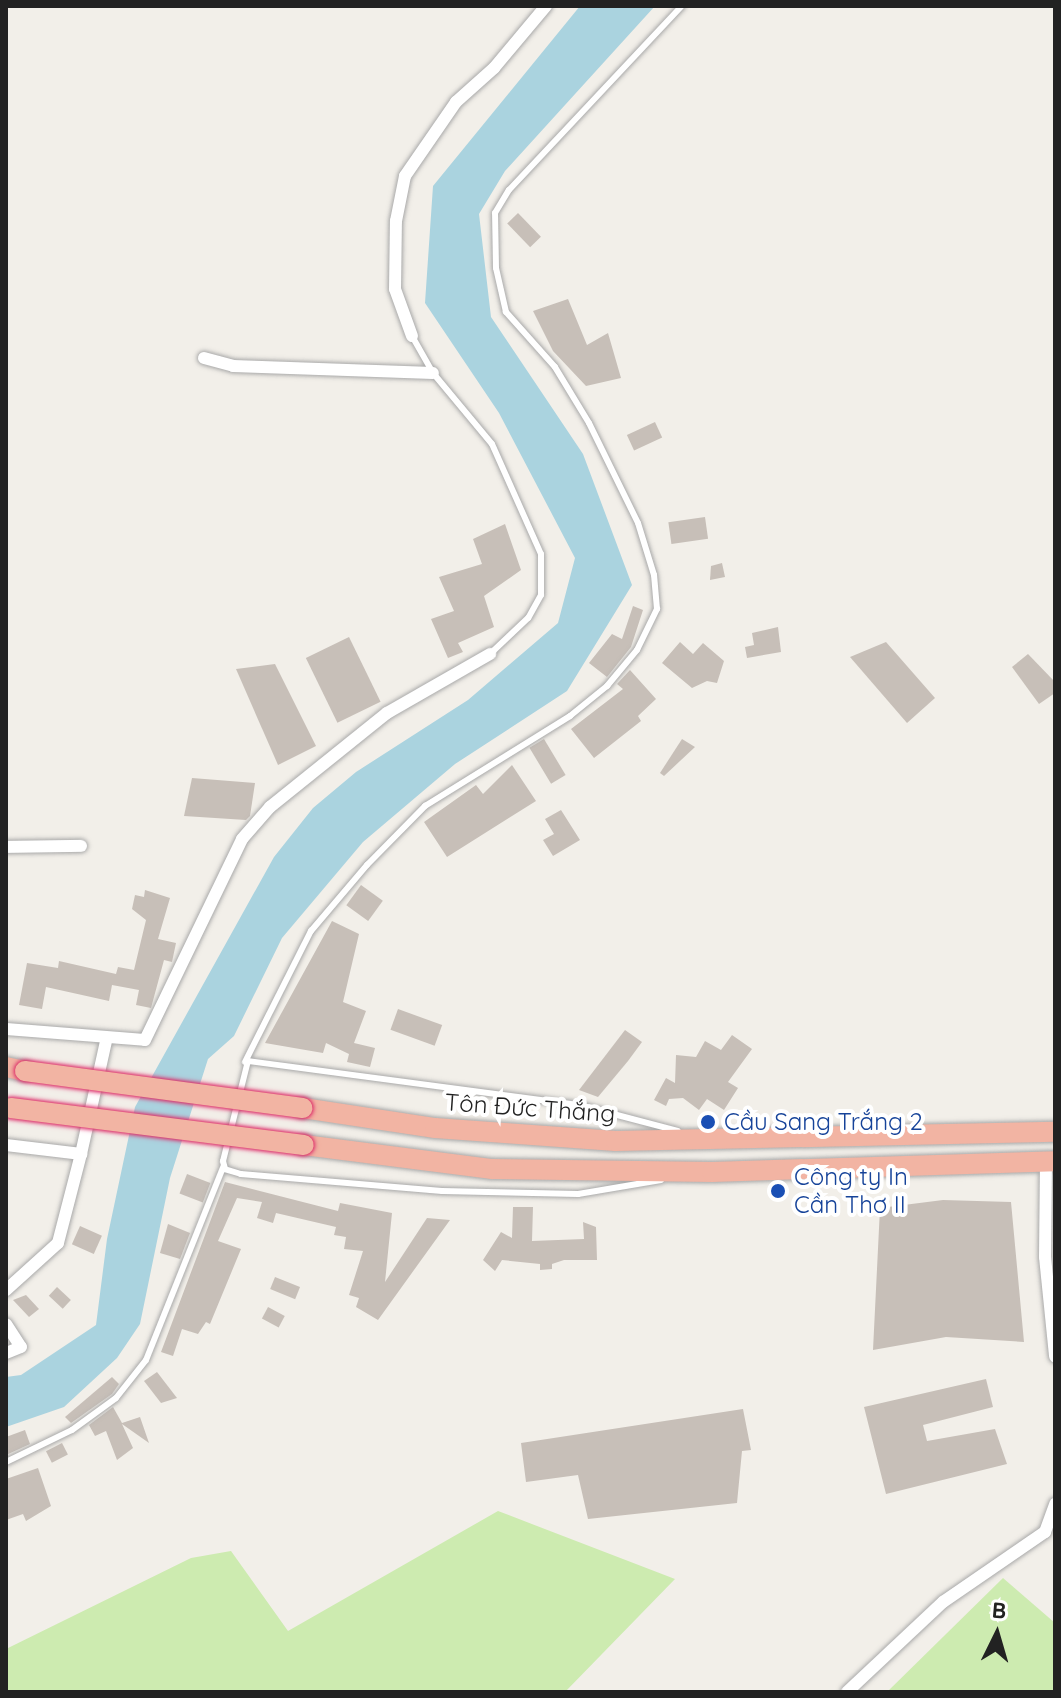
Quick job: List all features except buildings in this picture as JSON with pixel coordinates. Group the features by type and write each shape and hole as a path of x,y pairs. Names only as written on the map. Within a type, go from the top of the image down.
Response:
{"highway":[{"name":"Tôn Đức Thắng","path":"15,1069 435,1128 616,1141 1050,1132"},
{"path":"8,1108 492,1169 712,1172 1051,1161 1050,1132"}],"street":[{"path":"412,336 395,289 396,221 405,176 456,102 494,68 546,6"},
{"path":"204,358 233,366 433,373"},
{"path":"6,1029 136,1043 153,1032 242,839 270,807 387,713 490,654"},
{"path":"6,847 81,846"},
{"path":"6,1290 58,1243 106,1041"},
{"path":"6,1145 81,1154"},
{"path":"1051,1161 1045,1257 1055,1356"},
{"path":"6,1324 21,1347 6,1353"},
{"path":"847,1692 943,1602 1045,1532 1055,1504"}],"lane":[{"path":"6,1462 72,1430 116,1398 146,1360 224,1166 245,1062 311,931 367,865 425,806 570,716 607,686 637,650 657,609 654,575 638,523 589,423 555,367 506,312 496,268 495,213 519,178 682,6"},
{"path":"412,336 433,373 492,444 541,554 541,595 528,618 490,654"},
{"path":"245,1062 579,1105 713,1140"},
{"path":"224,1166 241,1174 372,1188 578,1194 712,1172"}],"green space":[{"path":"498,1511 675,1579 565,1692 6,1692 6,1649 191,1558 231,1551 288,1631"},
{"path":"1003,1578 1055,1623 1055,1692 887,1692"}],"water":[{"path":"580,6 655,6 505,171 479,214 491,317 583,454 632,585 567,691 455,764 363,842 282,938 234,1036 208,1059 170,1178 140,1324 117,1358 64,1407 6,1427 6,1377 21,1375 96,1325 107,1239 135,1107 274,857 313,808 356,772 468,700 558,623 575,558 499,413 425,303 433,186"}],"place":[{"name":"Cầu Sang Trắng 2","path":"708,1122"},
{"name":"Công ty In Cần Thơ II","path":"778,1191"}]}
